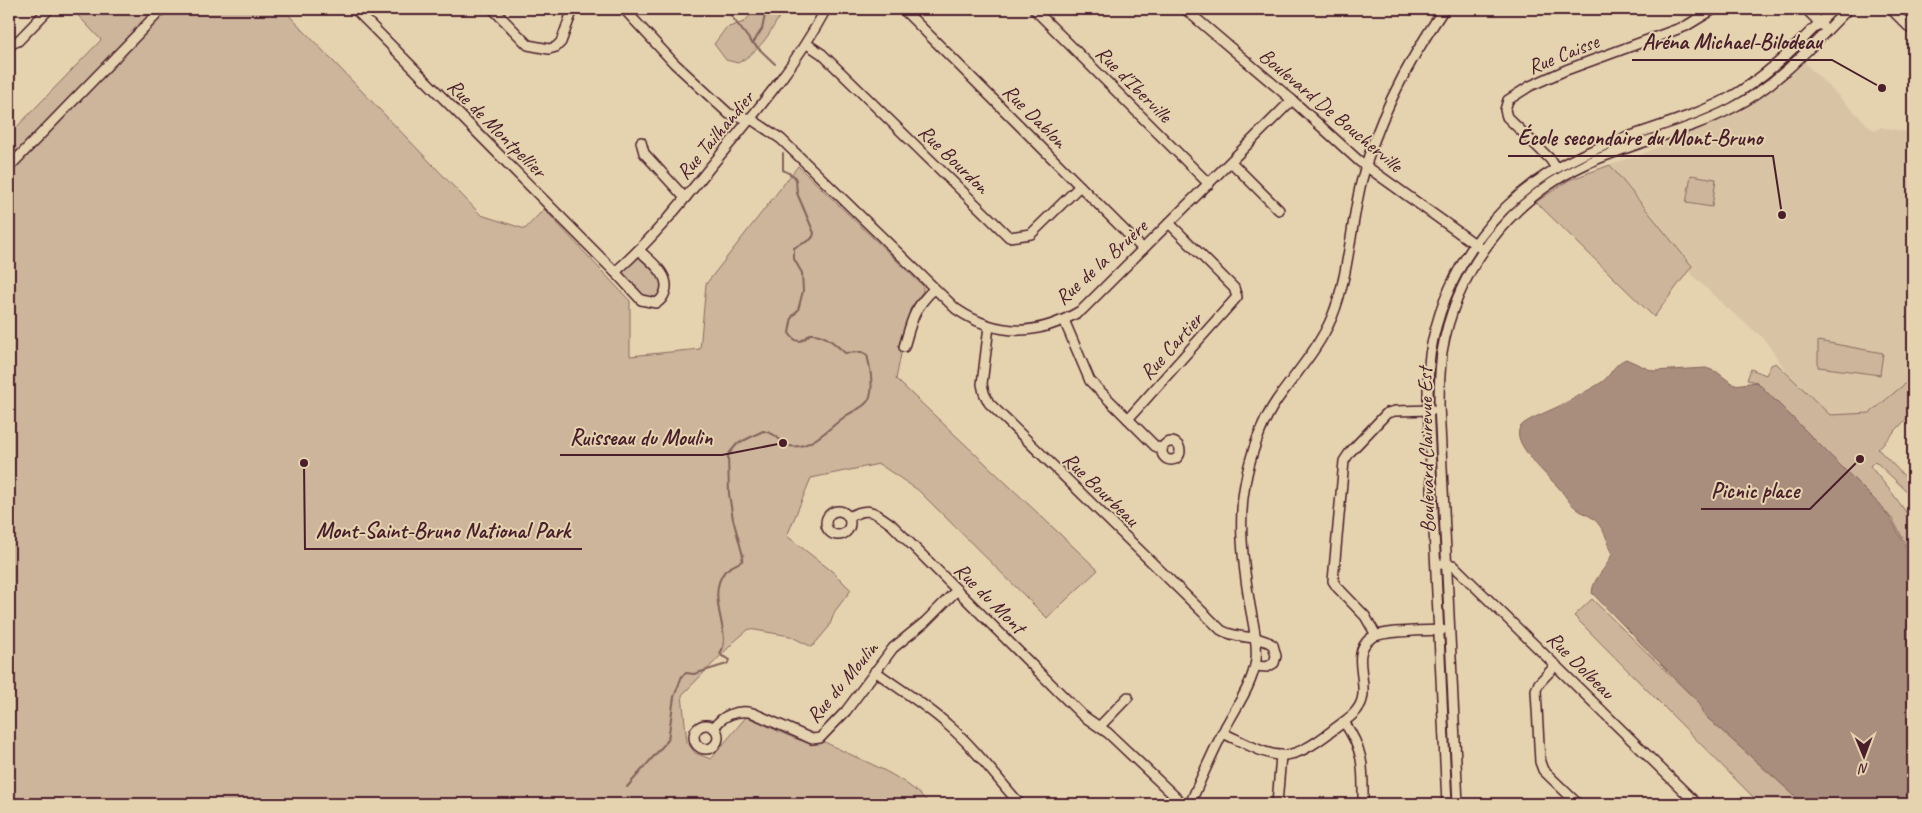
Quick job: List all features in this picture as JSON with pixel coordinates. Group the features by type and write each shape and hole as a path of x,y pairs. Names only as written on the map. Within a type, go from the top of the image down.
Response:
{"street":[{"path":"9,43 12,44 18,41 49,9"},
{"path":"9,167 162,9"},
{"name":"Rue de Montpellier","path":"354,9 615,272 640,300 650,303 660,301 666,287 666,280 662,273 640,250"},
{"path":"493,9 528,45 549,49 556,47 561,42 573,9"},
{"name":"Rue de la Bruère","path":"624,9 674,63 729,114 750,119 781,139 934,289 967,316 989,326 1012,330 1026,330 1053,325 1082,310 1292,100"},
{"name":"Rue Tailhandier","path":"615,272 640,250 779,84 807,44 826,9"},
{"name":"Rue Dablon","path":"903,9 1143,249"},
{"name":"Rue d'Iberville","path":"1034,9 1209,184"},
{"name":"Boulevard De Boucherville","path":"1185,9 1366,166 1484,250"},
{"path":"1190,804 1255,666 1255,638 1244,559 1242,509 1245,482 1258,441 1269,413 1313,351 1334,312 1366,166 1378,130 1396,86 1444,9"},
{"name":"Rue Caisse","path":"1556,168 1550,159 1507,117 1505,107 1510,98 1553,75 1686,26 1714,9"},
{"path":"1806,9 1827,30"},
{"name":"Boulevard Clairevue Est","path":"1447,804 1428,410 1429,367 1436,328 1451,285 1475,243 1509,204 1530,185 1556,168 1596,149 1703,110 1726,99 1750,85 1770,70 1833,9"},
{"name":"Boulevard Clairevue Est","path":"1459,804 1439,410 1441,360 1448,329 1462,289 1484,250 1501,227 1519,209 1559,179 1595,160 1696,124 1736,107 1778,77 1848,9"},
{"path":"1891,9 1913,31"},
{"name":"Rue Bourdon","path":"807,44 822,54 1009,237 1032,234 1080,186"},
{"path":"641,142 644,153 685,198"},
{"path":"1231,162 1279,210"},
{"name":"Rue Cartier","path":"1128,419 1233,302 1237,294 1233,287 1169,223"},
{"path":"904,347 913,314 934,289"},
{"path":"1064,320 1088,378 1155,446 1162,449"},
{"name":"Rue Bourbeau","path":"989,326 982,384 989,403 1219,628 1230,635 1255,638"},
{"path":"1376,635 1368,620 1333,581 1344,462 1350,452 1387,413 1395,411 1439,410"},
{"name":"Rue du Mont","path":"849,517 866,510 882,517 1082,714 1100,726 1183,804"},
{"path":"1436,564 1446,564"},
{"name":"Rue Dolbeau","path":"1446,564 1453,565 1697,804"},
{"name":"Rue du Moulin","path":"714,728 719,720 734,712 747,711 807,737 818,739 824,736 846,711 898,643 925,622 957,590"},
{"path":"1223,733 1262,751 1281,756 1296,754 1308,748 1356,711 1362,701 1361,652 1367,641 1376,635 1450,629"},
{"path":"1255,638 1272,644 1276,656 1275,662 1271,666 1255,666"},
{"path":"1556,665 1539,683 1536,690 1540,762 1543,770 1578,804"},
{"path":"875,671 924,704 958,733 984,760 1020,804"},
{"path":"1100,726 1128,697"},
{"path":"1344,722 1360,750 1363,770 1364,804"},
{"path":"1277,804 1281,756"},
{"path":"1447,804 1459,804"}],"shaded area":[{"path":"72,9 283,9 481,215 525,229 544,209 630,301 630,356 700,349 706,284 798,166 923,286 923,291 910,309 896,379 1098,570 1047,618 918,490 879,464 811,478 787,536 833,572 851,590 835,611 829,627 812,647 790,636 749,629 736,640 682,695 687,742 695,753 711,759 746,717 795,739 815,743 823,741 838,748 893,775 906,783 930,804 9,804 9,135 101,40"},
{"path":"756,9 784,9 770,33 754,52 738,63 726,60 714,44 726,28 744,22"},
{"path":"1804,62 1872,129 1876,130 1881,127 1913,133 1913,406 1863,449 1795,383 1763,338 1728,309 1688,271 1692,266 1610,165 1635,156 1637,157 1666,141 1713,124 1741,111 1779,85"},
{"path":"1610,165 1692,266 1654,317 1536,202 1569,180"},
{"path":"1691,175 1716,179 1712,207 1686,203"},
{"path":"640,251 662,273 663,297 650,303 615,272"},
{"path":"1818,341 1883,353 1880,375 1818,367"},
{"path":"1626,359 1653,371 1706,368 1717,372 1734,385 1757,382 1880,505 1892,521 1913,560 1913,804 1804,804 1703,714 1699,703 1592,593 1597,578 1612,554 1606,536 1597,522 1573,506 1559,488 1531,459 1518,433 1524,423 1602,382 1618,364"},
{"path":"1776,363 1830,415 1870,413 1913,377 1913,412 1878,449 1913,485 1913,497 1875,461 1870,466 1913,522 1913,557 1893,520 1880,505 1757,382 1747,380 1751,369 1766,375 1771,365"},
{"path":"1592,599 1700,704 1703,714 1804,804 1760,804 1574,616"}],"waterway":[{"path":"726,9 752,43"},
{"path":"769,9 765,15 762,29 753,43 775,64"},
{"path":"627,787 668,740 674,697 682,676 686,673 694,674 727,664 730,660 720,653 724,636 717,592 719,581 725,571 742,561 743,556 733,519 729,494 728,455 737,444 763,431 773,434 789,446 804,445 812,442 846,416 862,407 870,397 872,382 867,355 861,352 845,353 820,335 810,334 804,339 797,341 789,333 792,317 798,310 803,291 802,273 794,259 794,248 809,241 814,233 797,193 796,180 794,176 783,170 783,153"}],"place":[{"name":"Aréna Michael-Bilodeau","path":"1882,88"},
{"name":"École secondaire du Mont-Bruno","path":"1782,215"},
{"name":"Ruisseau du Moulin","path":"783,443"},
{"name":"Picnic place","path":"1860,459"},
{"name":"Mont-Saint-Bruno National Park","path":"304,463"}]}
